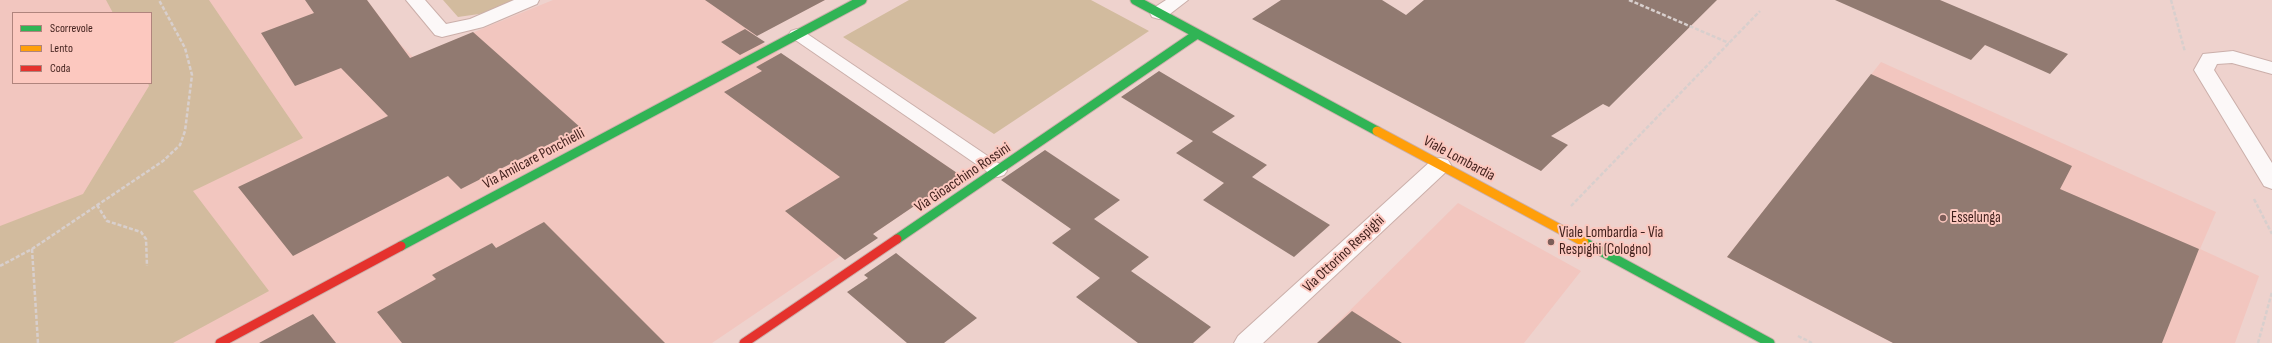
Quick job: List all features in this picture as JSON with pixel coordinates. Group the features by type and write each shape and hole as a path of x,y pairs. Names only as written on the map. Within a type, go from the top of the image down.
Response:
{"street":[{"path":"415,0 442,31 476,23 530,0"},
{"name":"Via Amilcare Ponchielli","path":"220,343 862,0"},
{"name":"Viale Lombardia","path":"1135,0 1770,343"},
{"path":"1159,13 1179,0"},
{"name":"Via Gioacchino Rossini","path":"744,343 1197,34"},
{"path":"2272,68 2233,57 2210,58 2204,70 2272,181"},
{"name":"Via Ottorino Respighi","path":"1247,343 1440,165"}],"lane":[{"path":"797,34 998,171"}],"path":[{"path":"0,266 32,250 163,161 180,145 185,131 192,75 185,48 159,0"},
{"path":"1629,0 1729,43"},
{"path":"1569,208 1760,11"},
{"path":"98,205 107,221 141,232 146,239 147,266"},
{"path":"32,250 38,343"},
{"path":"2258,343 2272,292"}],"shaded area":[{"path":"0,0 367,0 401,45 413,57 553,0 825,0 752,37 786,57 960,175 712,343 0,343"},
{"path":"106,0 209,0 303,138 193,191 269,291 173,343 0,343 0,226 83,194 149,86 148,84 152,84 152,12 112,12"},
{"path":"443,0 520,0 493,12 458,17"},
{"path":"909,0 1091,0 1149,31 994,134 843,37"},
{"name":"Esselunga","path":"1881,62 2216,212 2200,249 2259,276 2235,343 1893,343 1727,257"},
{"path":"1458,203 1581,271 1524,343 1317,343"}],"building":[{"path":"305,0 367,0 410,58 473,32 581,128 461,189 448,176 293,256 238,187 388,116 341,68 295,86 261,33 314,13"},
{"path":"705,0 825,0 757,36"},
{"path":"1281,0 1382,0 1406,15 1424,0 1717,0 1609,107 1603,104 1551,136 1568,145 1541,171 1252,19"},
{"path":"1835,0 1940,0 2068,54 2050,74 1985,45 1971,60"},
{"path":"745,29 765,42 740,55 721,42"},
{"path":"781,53 960,175 873,234 878,238 845,260 785,211 840,177 724,92 762,71 756,67"},
{"path":"1159,71 1235,116 1212,132 1267,165 1252,177 1330,225 1294,257 1203,200 1224,183 1176,153 1193,141 1121,97"},
{"name":"Esselunga","path":"1871,74 2072,166 2060,189 2199,249 2162,343 1893,343 1727,257"},
{"path":"1045,150 1120,200 1094,219 1149,257 1131,271 1211,327 1193,343 1138,343 1076,297 1100,278 1052,243 1071,229 1001,180"},
{"path":"544,222 665,343 402,343 377,312 436,279 432,275 492,243 496,248"},
{"path":"896,253 977,318 944,343 907,343 847,292 868,278 864,275"},
{"path":"1352,311 1402,343 1317,343"},
{"path":"313,314 336,343 259,343"}],"traffic: fast":[{"path":"401,246 862,0"},
{"path":"1135,0 1377,131"},
{"path":"897,239 1197,34"},
{"path":"1584,242 1770,343"}],"traffic: slow":[{"path":"1377,131 1584,242"}],"traffic: jam":[{"path":"744,343 897,239"},
{"path":"220,343 401,246"}],"place":[{"name":"Esselunga","path":"1943,218"},
{"name":"Viale Lombardia - Via Respighi (Cologno)","path":"1551,242"}]}
